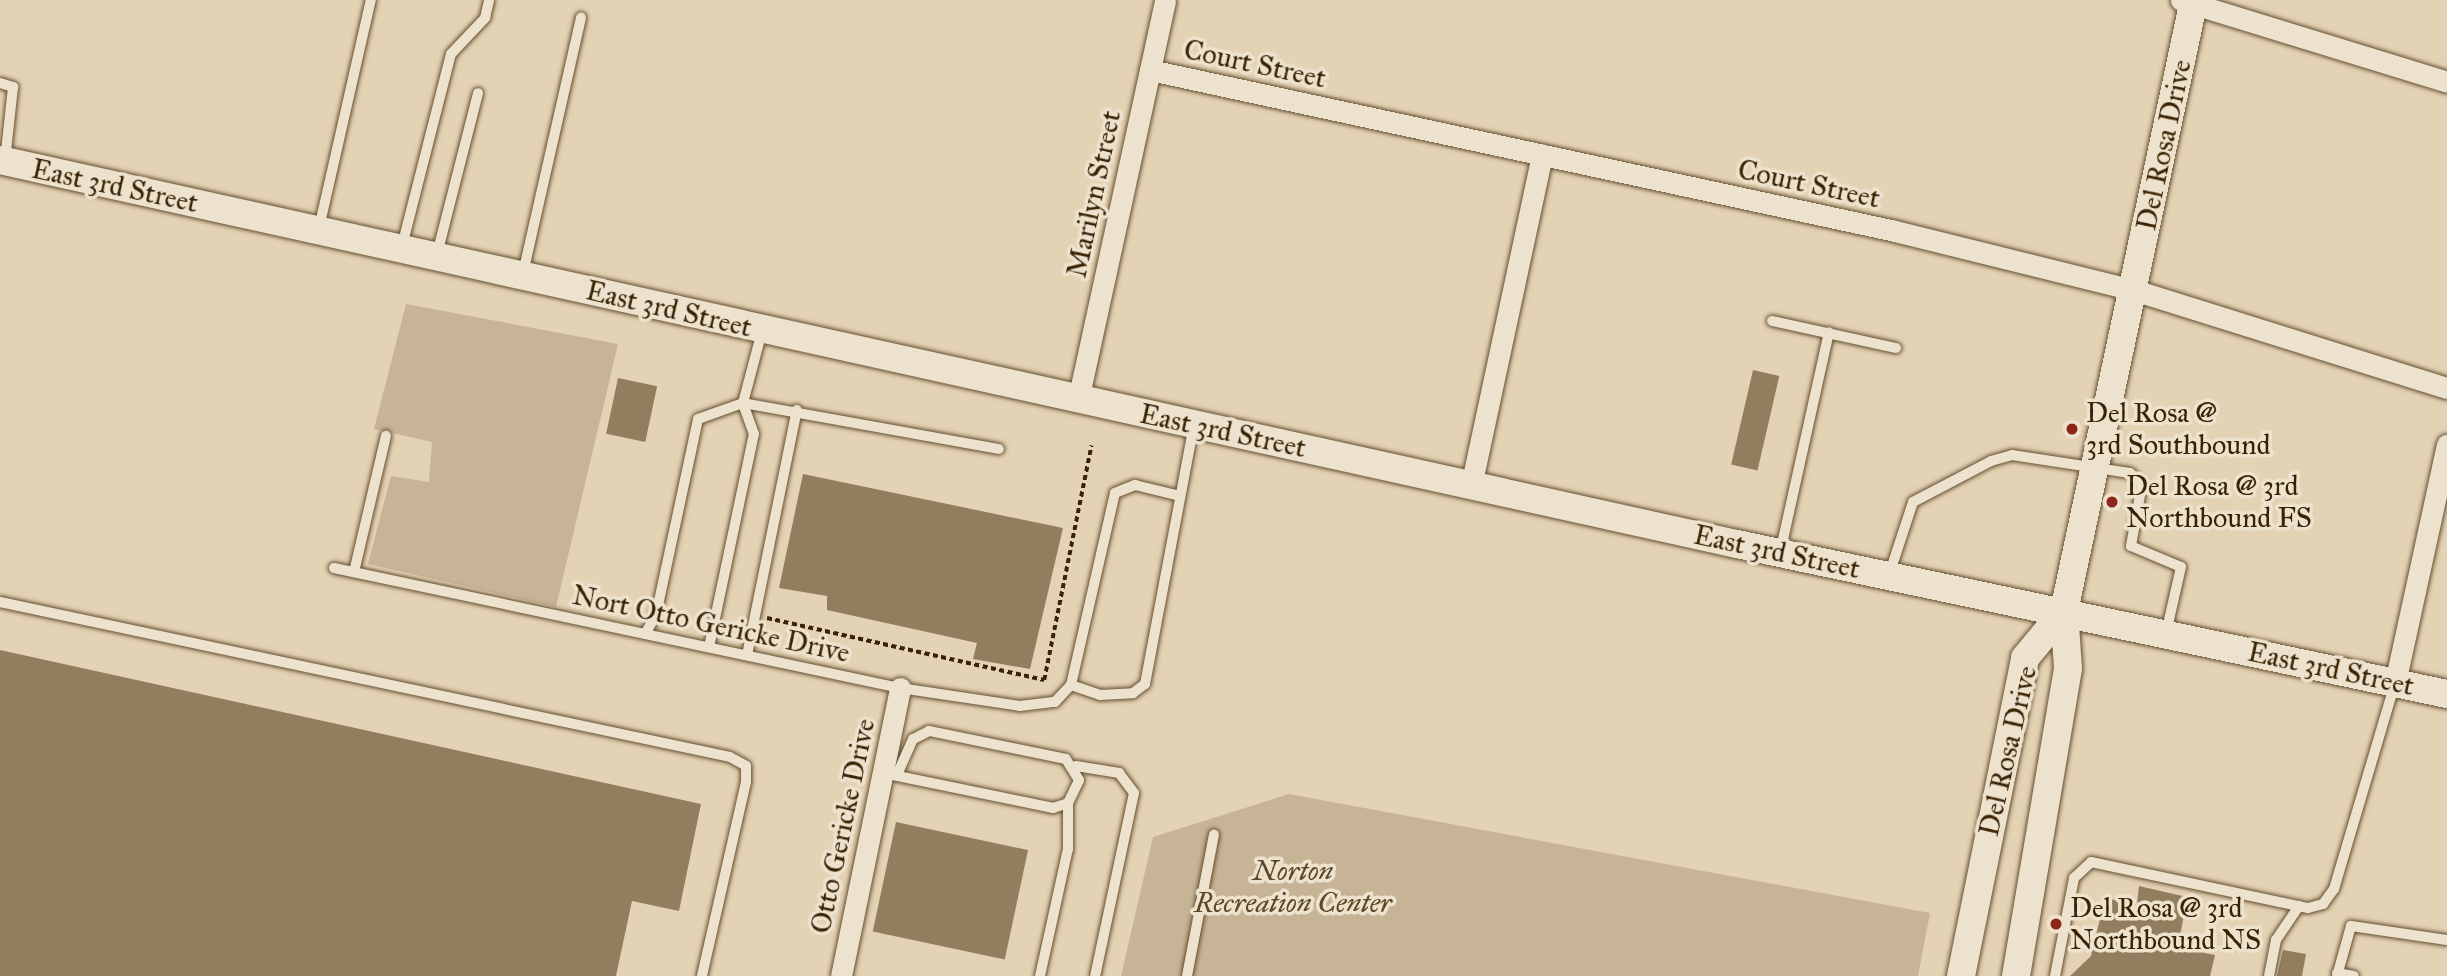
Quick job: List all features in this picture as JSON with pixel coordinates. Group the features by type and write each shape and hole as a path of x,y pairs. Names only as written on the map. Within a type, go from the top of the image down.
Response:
{"main road":[{"name":"Del Rosa Drive","path":"2016,976 2068,668 2064,611 2134,290 2189,1"},
{"name":"East 3rd Street","path":"3,161 1078,400 1780,553 2447,694"},
{"name":"Del Rosa Drive","path":"1965,970 2025,658 2064,611"}],"street":[{"name":"Marilyn Street","path":"1078,400 1165,0"},
{"path":"2189,1 2447,82"},
{"name":"Court Street","path":"1150,70 1542,155 2134,290 2447,388"},
{"path":"1471,485 1542,155"},
{"path":"2395,683 2447,445"},
{"name":"Otto Gericke Drive","path":"846,974 890,774 900,688"}],"lane":[{"path":"318,231 371,0"},
{"path":"401,249 451,54 485,19 489,0"},
{"path":"522,276 581,17"},
{"path":"0,83 13,87 3,161"},
{"path":"437,257 478,93"},
{"path":"1772,321 1896,348"},
{"path":"709,647 754,434 743,403 762,330"},
{"path":"1780,553 1829,332"},
{"path":"645,634 656,615 698,419 743,403 797,410 999,449"},
{"path":"747,655 797,410"},
{"path":"1180,496 1135,485 1115,493 1071,685 1100,695 1133,693 1146,684 1194,425"},
{"path":"354,572 386,436"},
{"path":"1889,575 1913,502 1991,461 2012,455 2130,473 2142,484 2134,551 2181,567 2166,633"},
{"name":"Nort Otto Gericke Drive","path":"334,568 900,688 1020,706 1055,702 1071,685"},
{"path":"0,603 730,757 746,766 746,782 702,976"},
{"path":"2055,976 2074,878 2091,862 2299,906 2323,904 2334,889 2395,683"},
{"path":"1068,803 1053,808 890,774 913,739 929,731 1076,766 1119,773 1134,793 1095,976"},
{"path":"1040,976 1068,849 1068,803 1079,780 1076,766"},
{"path":"1186,976 1214,835"},
{"path":"2269,976 2276,940 2299,906"},
{"path":"2354,976 2337,974 2351,926 2447,940"}],"path":[{"path":"755,615 1044,680 1091,446"}],"green space":[{"path":"406,304 618,344 556,607 368,564 391,476 429,482 432,442 374,429"},
{"name":"Norton Recreation Center","path":"1289,794 1930,913 1918,976 1121,976 1153,837"}],"building":[{"path":"1753,370 1779,376 1757,471 1731,465"},
{"path":"618,378 657,386 645,442 606,434"},
{"path":"803,474 1063,528 1030,669 973,659 977,643 827,610 827,596 779,588"},
{"path":"0,650 701,804 679,911 632,901 616,976 0,976"},
{"path":"896,822 1028,850 1005,960 873,932"},
{"path":"2139,886 2187,897 2178,948 2215,955 2210,976 2070,976 2091,956 2105,898 2137,904"},
{"path":"2283,950 2306,954 2302,976 2277,976"}],"place":[{"name":"Del Rosa @ 3rd Southbound","path":"2072,429"},
{"name":"Del Rosa @ 3rd Northbound FS","path":"2112,502"},
{"name":"Del Rosa @ 3rd Northbound NS","path":"2056,924"}]}
